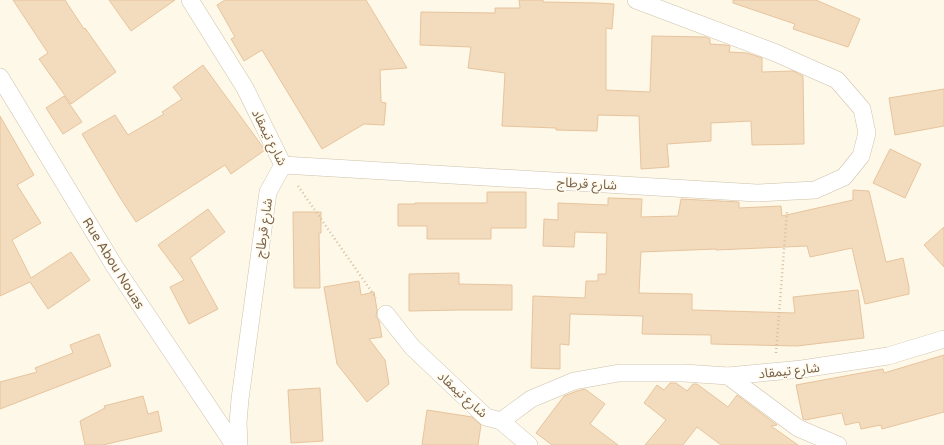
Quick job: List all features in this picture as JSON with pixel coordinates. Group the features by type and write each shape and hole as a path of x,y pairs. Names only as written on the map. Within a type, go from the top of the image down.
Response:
{"street":[{"name":"شارع تيمقاد","path":"190,0 244,88 283,165"},
{"name":"شارع قرطاج","path":"239,445 238,423 240,399 268,192 283,165 757,193 814,190 844,177 861,156 867,133 862,109 837,80 776,53 636,0"},
{"name":"Rue Abou Nouas","path":"0,77 115,267 234,445"},
{"name":"شارع تيمقاد","path":"386,314 412,347 486,417 501,421 531,399 574,381 619,373 684,373 728,376 802,369 888,356 944,339"},
{"path":"728,376 798,428 838,445"},
{"path":"501,421 529,445"}],"path":[{"name":"شارع تيمقاد","path":"283,165 386,314"},
{"path":"775,372 788,192"}],"building":[{"path":"13,0 65,0 84,29 85,28 116,72 71,104 39,59 48,53"},
{"path":"109,0 175,0 131,31"},
{"path":"225,0 366,0 407,68 380,70 381,102 386,103 384,125 364,124 322,149 262,50 244,61 231,39 235,37 217,5"},
{"path":"519,0 614,4 612,29 606,28 606,90 650,92 652,36 706,37 710,39 710,44 730,46 729,52 747,53 762,58 762,72 793,71 803,76 804,144 752,145 751,121 711,123 711,141 667,144 669,167 641,169 639,116 598,115 597,131 502,126 505,73 468,68 471,47 420,45 421,12 495,13 495,8 520,8"},
{"path":"733,0 816,0 860,19 848,47 793,29 795,24 733,3"},
{"path":"203,65 265,150 231,174 225,165 136,222 82,134 115,115 128,135 164,114 162,112 182,99 173,87"},
{"path":"944,89 944,126 895,135 889,98"},
{"path":"64,96 82,122 63,134 46,108"},
{"path":"0,116 34,175 17,185 41,223 12,240 31,278 71,252 90,280 48,309 30,282 0,296"},
{"path":"890,149 921,164 905,198 873,183"},
{"path":"853,190 869,191 886,262 903,258 909,294 865,304 852,248 810,257 807,246 641,252 639,293 692,294 692,310 795,313 793,297 858,290 864,338 797,346 711,344 711,335 642,334 643,316 570,314 569,345 560,344 560,369 531,368 533,296 585,298 586,281 598,281 598,274 606,274 607,233 575,232 574,247 543,246 544,219 558,220 558,203 608,205 608,198 642,199 641,217 678,216 681,199 739,202 739,208 781,206 782,216 853,200"},
{"path":"487,192 526,192 526,228 491,228 491,239 427,239 427,226 398,226 398,204 487,203"},
{"path":"208,209 225,232 190,258 218,309 189,324 170,287 184,280 158,245"},
{"path":"293,212 321,212 321,233 319,233 320,288 294,288"},
{"path":"944,227 944,267 924,245"},
{"path":"459,273 459,284 512,285 512,310 409,311 409,274"},
{"path":"359,281 361,295 374,292 377,310 376,316 379,321 382,337 369,339 385,360 389,384 367,402 337,364 324,287"},
{"path":"99,334 111,366 0,409 0,382 37,372 35,368 73,353 70,345"},
{"path":"944,355 944,412 882,429 881,425 861,429 859,422 845,425 842,413 805,420 803,419 796,385 883,369 884,373"},
{"path":"670,383 676,383 687,391 693,384 697,384 728,407 737,395 777,425 771,426 798,445 721,445 697,427 683,445 645,445 666,420 644,403 657,385 664,390"},
{"path":"320,388 323,441 291,443 288,390"},
{"path":"585,389 605,404 590,424 618,445 552,445 536,433 564,396"},
{"path":"143,396 148,414 158,411 162,431 103,445 85,445 80,421 105,408 104,406"},
{"path":"427,410 472,417 481,425 478,445 422,445"}]}
